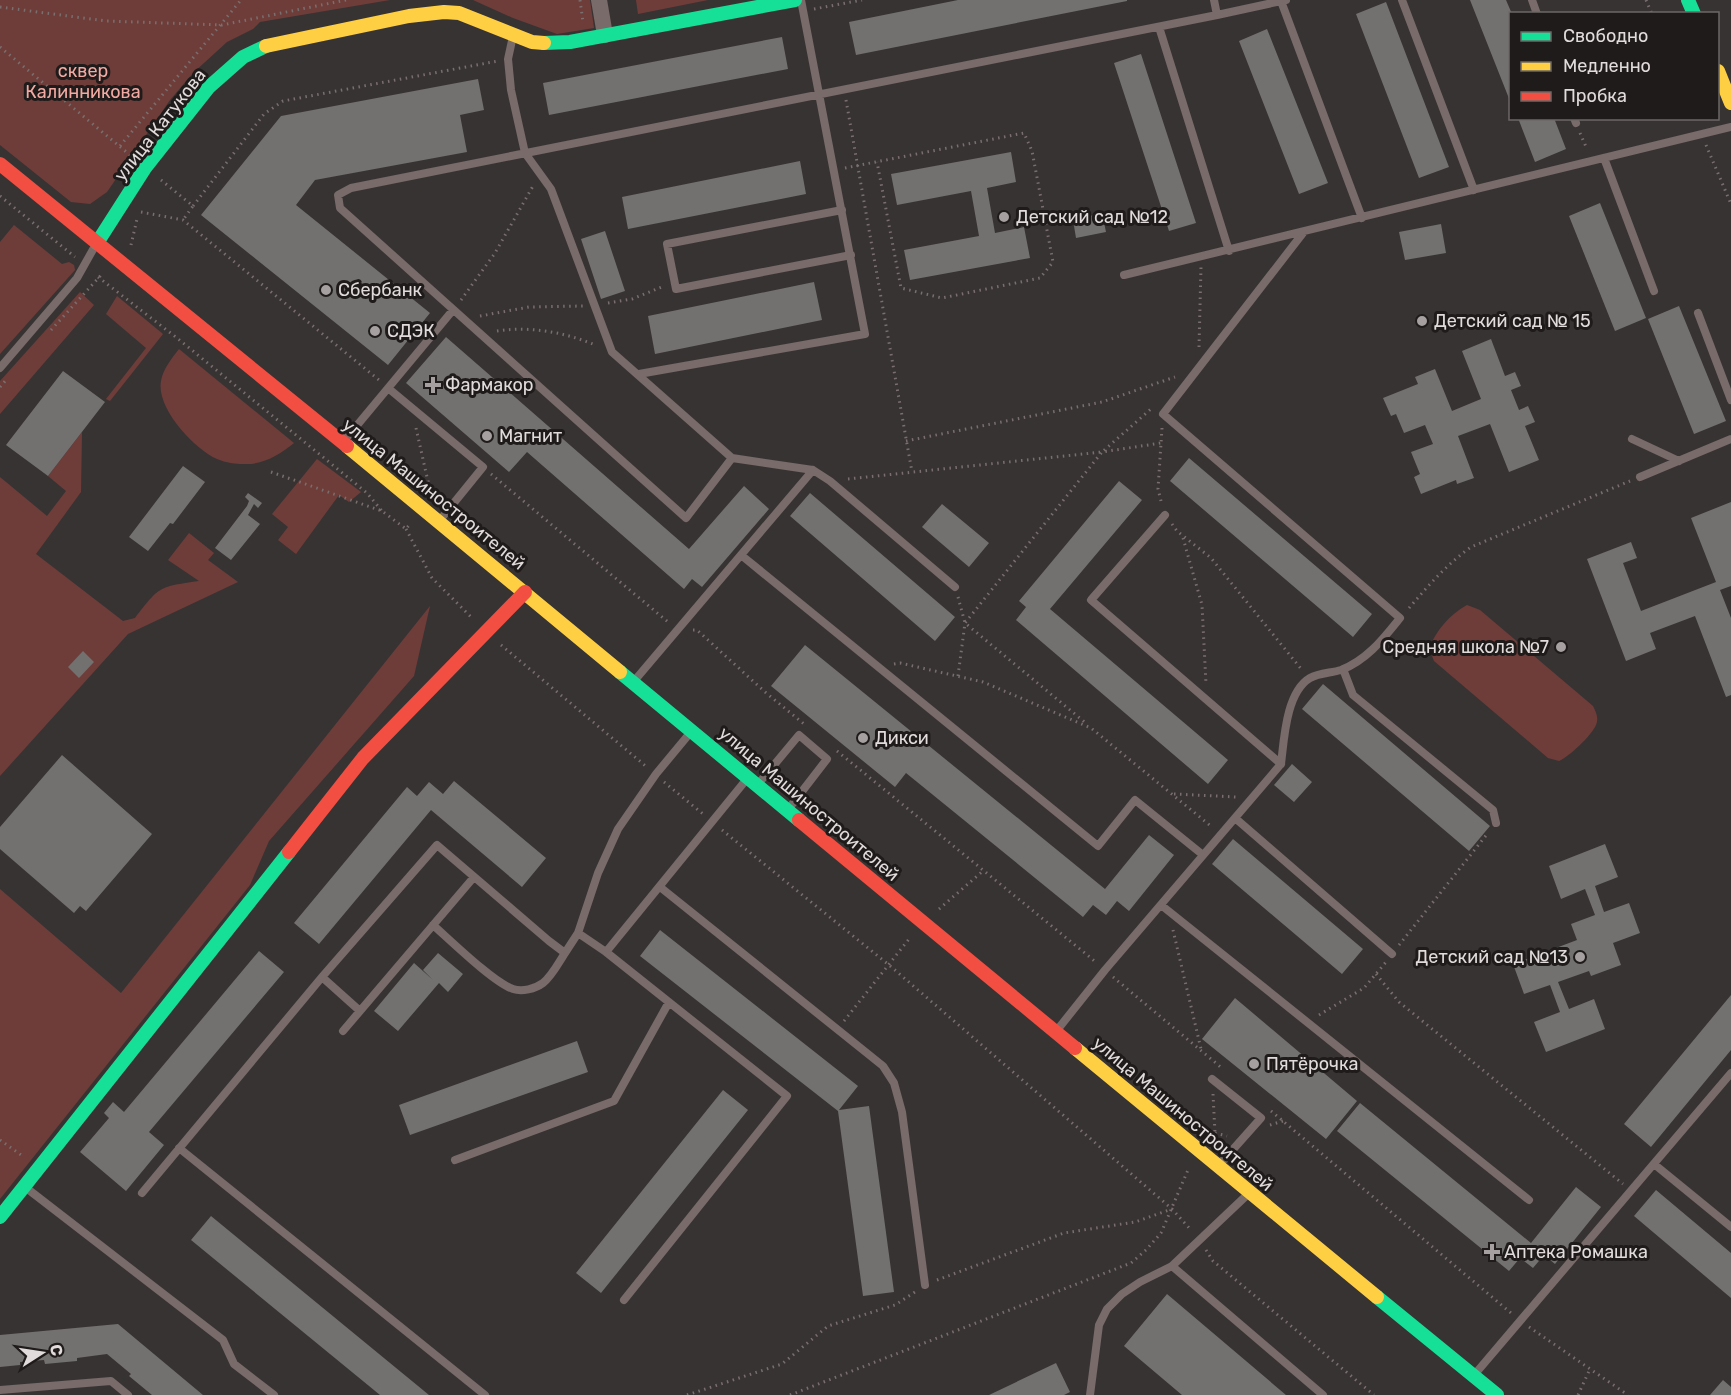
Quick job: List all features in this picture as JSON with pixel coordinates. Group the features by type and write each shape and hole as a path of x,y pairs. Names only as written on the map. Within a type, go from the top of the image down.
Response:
{"main road":[{"name":"улица Катукова","path":"97,243 145,168 209,87 243,57 260,48 278,42 409,16 444,12 459,13 532,42 551,44 795,0"},
{"path":"1719,73 1731,103"},
{"name":"улица Машиностроителей","path":"0,164 439,521 1477,1382 1497,1395"},
{"path":"0,1217 363,758 525,592"}],"street":[{"path":"599,0 605,35"}],"lane":[{"path":"639,374 865,334 801,0"},
{"path":"1214,0 1217,15"},
{"path":"1402,0 1474,190"},
{"path":"732,458 686,518 340,208 338,195 351,188 1284,1 1362,218"},
{"path":"1159,27 1229,251"},
{"path":"514,36 508,59 511,90 525,153 550,189 612,352 732,458 813,470 830,481 955,587"},
{"path":"1124,275 1731,127"},
{"path":"1604,158 1654,291"},
{"path":"842,210 667,244 676,289 850,255"},
{"path":"1056,1032 1105,970 1281,764 1286,722 1293,700 1309,678 1342,669 1371,652 1400,618 1163,414 1303,233"},
{"path":"0,369 77,278 97,243"},
{"path":"343,443 453,310"},
{"path":"1698,313 1731,400"},
{"path":"388,388 483,467 439,521"},
{"path":"1632,439 1679,461"},
{"path":"1640,477 1731,439"},
{"path":"633,682 813,470"},
{"path":"1165,515 1091,600 1281,764"},
{"path":"741,555 1098,846 1136,800 1203,855"},
{"path":"1342,669 1353,695 1493,810 1496,823"},
{"path":"433,925 504,985 514,989 528,990 543,983 578,933 598,873 618,829 656,774 692,731"},
{"path":"606,952 713,823 799,735 827,759 787,810"},
{"path":"1235,818 1392,954"},
{"path":"142,1193 322,977 437,845 549,941 565,952"},
{"path":"343,1032 474,877"},
{"path":"660,887 883,1066 894,1083 902,1112 925,1285"},
{"path":"1161,905 1529,1200"},
{"path":"578,933 606,952 788,1096 624,1300"},
{"path":"322,977 360,1011"},
{"path":"455,1160 614,1101 669,1002"},
{"path":"1477,1382 1520,1321 1731,1073"},
{"path":"1212,1079 1262,1118 1218,1167"},
{"path":"179,1148 485,1395"},
{"path":"1654,1164 1731,1227"},
{"path":"25,1187 223,1340 234,1364 274,1395"},
{"path":"1090,1395 1099,1325 1107,1309 1122,1294 1140,1282 1172,1266 1250,1193"},
{"path":"1172,1266 1323,1395"},
{"path":"0,1390 111,1381 128,1395"}],"path":[{"path":"120,146 241,0"},
{"path":"0,7 106,21 222,25 346,0"},
{"path":"0,47 193,206"},
{"path":"844,89 912,472"},
{"path":"183,220 264,114 283,101"},
{"path":"1575,121 1592,161"},
{"path":"834,170 1024,133 1032,152 1053,262 1040,278 942,298 901,288 877,162"},
{"path":"1701,134 1731,204"},
{"path":"453,310 495,253 540,175"},
{"path":"0,196 367,493 382,511 406,529 432,578 486,632 713,823 889,966 1172,1209 1199,1239 1213,1261 1374,1395"},
{"path":"906,441 1102,402 1198,369 1201,258"},
{"path":"463,318 529,307 594,305 632,299 675,282"},
{"path":"480,334 519,328 530,329 573,335 612,352"},
{"path":"406,529 431,496 411,407"},
{"path":"965,623 1102,452 1154,407"},
{"path":"1163,414 1158,489 1165,515 1182,536 1210,558 1309,678"},
{"path":"830,481 1102,452 1161,443"},
{"path":"483,467 679,629 697,630 765,692 810,729"},
{"path":"271,472 382,511"},
{"path":"1400,618 1454,559 1471,547 1640,477"},
{"path":"1182,536 1202,605 1208,701"},
{"path":"955,587 965,623 958,676"},
{"path":"965,623 1221,834"},
{"path":"874,664 900,663 983,682 1092,728"},
{"path":"829,744 1105,970 1229,1075"},
{"path":"1172,794 1252,797"},
{"path":"1307,1022 1364,988 1496,823"},
{"path":"837,1029 923,922 983,871"},
{"path":"1171,913 1173,934 1202,1051"},
{"path":"1376,974 1399,1002 1631,1190"},
{"path":"790,1395 1131,1263 1161,1233 1188,1169 1215,1132 1211,1060"},
{"path":"1265,1106 1520,1321 1628,1395"},
{"path":"0,1140 40,1169"},
{"path":"1578,1395 1590,1369"}],"green space":[{"name":"сквер Калинникова","path":"0,0 390,0 260,22 253,29 227,42 193,73 170,100 107,192 90,204 71,202 0,145"},
{"path":"473,0 590,0 594,28 557,34"},
{"path":"636,0 708,0 638,14"},
{"path":"14,225 62,264 69,262 74,265 75,270 0,354 0,242"},
{"path":"80,292 94,305 0,414 0,381"},
{"path":"117,296 163,334 110,401 106,399 146,348 106,314"},
{"path":"179,349 294,443 271,458 251,464 220,460 198,446 170,415 161,392 164,372"},
{"path":"82,432 81,492 36,554 123,621 135,618 161,590 199,581 168,560 189,533 214,553 208,560 238,582 128,634 0,776 0,477 47,516 66,491 48,476"},
{"path":"317,459 361,492 349,502 339,495 296,554 278,540 288,527 272,514"},
{"path":"1467,605 1480,610 1593,706 1597,717 1596,725 1585,740 1564,758 1559,761 1548,758 1434,661 1429,648 1436,635 1449,618"},
{"path":"430,606 414,676 269,841 250,885 0,1199 0,889 121,993"}],"building":[{"path":"958,0 1127,1 856,55 849,22"},
{"path":"1470,0 1506,0 1511,12 1509,12 1509,98"},
{"path":"1386,2 1449,167 1419,178 1356,14"},
{"path":"1267,29 1328,183 1299,194 1239,41"},
{"path":"782,37 788,69 549,115 543,83"},
{"path":"1141,54 1196,223 1169,231 1114,63"},
{"path":"478,79 484,110 460,115 467,152 315,180 296,205 430,313 388,365 201,215 281,116"},
{"path":"1519,120 1555,120 1566,149 1535,162"},
{"path":"1011,152 1016,182 987,188 995,233 1024,227 1030,258 910,280 904,250 979,236 971,191 897,205 891,174"},
{"path":"800,161 806,194 628,229 622,197"},
{"path":"1600,203 1646,318 1615,331 1569,216"},
{"path":"1102,213 1106,232 1076,238 1073,220"},
{"path":"1441,224 1446,253 1405,260 1399,232"},
{"path":"605,231 625,291 601,299 581,239"},
{"path":"814,282 822,320 655,354 648,316"},
{"path":"1679,306 1726,421 1694,434 1648,319"},
{"path":"446,337 689,549 744,486 769,509 702,587 692,579 684,589 527,452 509,472 406,383"},
{"path":"1491,339 1505,376 1515,372 1521,386 1511,390 1519,410 1528,406 1535,422 1525,426 1539,460 1509,472 1490,424 1458,436 1474,478 1457,484 1456,480 1421,494 1414,477 1420,474 1411,452 1433,444 1425,425 1404,433 1396,414 1391,416 1383,398 1418,384 1415,377 1435,369 1452,411 1481,399 1462,351"},
{"path":"63,371 105,402 48,476 6,445"},
{"path":"1189,458 1372,614 1353,637 1170,481"},
{"path":"183,466 205,482 173,524 170,523 148,551 129,537"},
{"path":"1119,481 1142,500 1050,609 1228,760 1208,784 1016,620 1026,607 1019,601"},
{"path":"248,493 262,503 258,508 254,504 248,515 260,524 231,560 215,548 247,506 249,501 245,497"},
{"path":"810,493 955,617 935,641 790,516"},
{"path":"1731,502 1731,586 1720,590 1731,618 1731,695 1726,697 1695,616 1650,633 1656,649 1626,661 1587,559 1631,542 1637,558 1623,563 1641,611 1716,582 1691,518"},
{"path":"942,504 989,543 969,567 922,527"},
{"path":"805,645 1105,889 1149,835 1174,855 1129,911 1117,901 1106,915 1093,905 1083,917 906,773 895,787 771,686"},
{"path":"83,651 94,662 79,678 68,667"},
{"path":"1323,684 1490,826 1469,851 1302,709"},
{"path":"62,755 152,834 86,911 80,906 74,913 0,849 0,827"},
{"path":"1292,764 1312,782 1294,802 1274,785"},
{"path":"454,781 546,858 522,887 431,810 319,944 294,923 407,787 417,796 429,782 443,794"},
{"path":"1233,839 1363,949 1342,974 1212,864"},
{"path":"1605,844 1618,877 1595,886 1604,912 1629,903 1640,933 1613,943 1621,965 1591,976 1589,971 1558,982 1569,1009 1594,999 1605,1029 1546,1052 1534,1022 1560,1012 1550,985 1524,994 1513,964 1577,940 1571,924 1595,915 1585,889 1561,899 1549,866"},
{"path":"660,930 858,1086 839,1110 869,1106 894,1292 863,1296 838,1111 640,956"},
{"path":"259,951 284,972 149,1132 164,1145 126,1191 80,1152 109,1118 104,1113 113,1102 124,1112"},
{"path":"438,953 463,974 448,992 439,983 398,1031 374,1011 414,963 433,980 423,970"},
{"path":"1731,995 1731,1050 1651,1147 1624,1124"},
{"path":"1235,998 1357,1101 1326,1139 1202,1039"},
{"path":"577,1041 588,1072 410,1135 399,1105"},
{"path":"723,1090 748,1110 601,1293 576,1273"},
{"path":"1360,1103 1531,1243 1576,1187 1601,1207 1555,1264 1544,1255 1533,1268 1520,1258 1509,1271 1337,1131"},
{"path":"1656,1190 1731,1253 1731,1298 1634,1216"},
{"path":"211,1216 429,1395 380,1395 191,1240"},
{"path":"1167,1294 1286,1395 1182,1395 1124,1346"},
{"path":"118,1324 203,1395 152,1395 107,1354 77,1358 77,1361 45,1364 44,1360 0,1367 0,1335"},
{"path":"1056,1363 1070,1392 1064,1395 989,1395"},
{"path":"1723,1380 1731,1387 1731,1395 1710,1395"}],"traffic: fast":[{"path":"544,43 570,42 795,0"},
{"path":"1688,0 1693,12"},
{"path":"97,243 145,168 209,87 243,57 266,46"},
{"path":"620,672 799,820"},
{"path":"0,1217 289,852"},
{"path":"1377,1297 1497,1395"}],"traffic: slow":[{"path":"266,46 409,16 444,12 459,13 532,42 544,43"},
{"path":"1719,73 1731,103"},
{"path":"347,446 620,672"},
{"path":"1075,1048 1377,1297"}],"traffic: jam":[{"path":"0,164 347,446"},
{"path":"289,852 363,758 525,592"},
{"path":"799,820 1075,1048"}],"place":[{"name":"Детский сад №12","path":"1004,217"},
{"name":"Сбербанк","path":"326,290"},
{"name":"Детский сад № 15","path":"1422,321"},
{"name":"СДЭК","path":"375,331"},
{"name":"Фармакор","path":"433,385"},
{"name":"Магнит","path":"487,436"},
{"name":"Средняя школа №7","path":"1561,647"},
{"name":"Дикси","path":"863,738"},
{"name":"Детский сад №13","path":"1580,957"},
{"name":"Пятёрочка","path":"1254,1064"},
{"name":"Аптека Ромашка","path":"1492,1252"}]}
